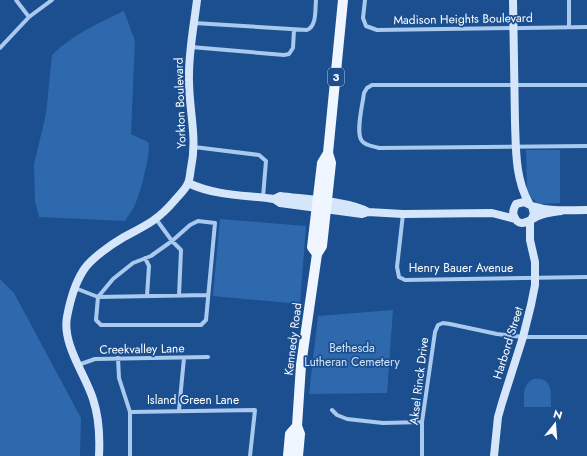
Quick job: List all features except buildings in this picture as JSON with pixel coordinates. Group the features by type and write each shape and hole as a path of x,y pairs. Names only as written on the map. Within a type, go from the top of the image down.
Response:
{"main road":[{"name":"Kennedy Road","path":"298,456 300,434 297,426 301,365 317,254 312,247 331,163 328,153 343,0"},
{"name":"Kennedy Road","path":"288,456 290,434 297,426"}],"street":[{"path":"16,0 29,17"},
{"path":"0,48 29,17 52,0"},
{"name":"Yorkton Boulevard","path":"98,456 99,431 95,407 88,384 77,366 66,332 66,319 75,288 83,271 92,261 118,240 149,224 167,210 188,183 194,147 189,76 197,0"},
{"path":"194,23 307,30 311,29 314,23 316,0"},
{"name":"Madison Heights Boulevard","path":"365,0 364,22 366,26 377,30 587,27"},
{"path":"513,0 516,147 519,179 516,205 513,214 516,220"},
{"path":"569,0 569,27"},
{"path":"191,47 284,55 289,54 293,48 294,30"},
{"path":"587,85 369,86 364,93 359,130 362,142 369,146 379,148 587,146"},
{"path":"194,147 263,156 266,160 263,197"},
{"path":"519,179 524,194 534,214 531,220"},
{"path":"188,183 203,190 216,193 274,199 280,196 362,214 368,212 403,214 492,213 522,223 539,216 561,211"},
{"path":"492,213 522,202 542,209 561,211 587,210"},
{"name":"Henry Bauer Avenue","path":"403,214 397,267 399,277 405,280 587,277"},
{"path":"156,219 172,241 181,250 180,296"},
{"name":"Harbord Street","path":"516,220 524,231 526,238 530,240"},
{"name":"Harbord Street","path":"495,454 498,423 502,403 532,305 535,262 530,240 531,220"},
{"path":"198,221 215,223 206,320 201,325 102,325 96,320 98,297 113,279 133,263 146,258 172,241 190,225 198,221"},
{"path":"146,258 149,266 147,296"},
{"path":"75,288 98,297 208,295"},
{"name":"Aksel Rinck Drive","path":"422,456 422,422 435,332 438,325 443,323 450,324 523,338"},
{"path":"523,338 587,337"},
{"path":"118,358 119,378 130,412 130,456"},
{"path":"179,410 184,358"},
{"name":"Creekvalley Lane","path":"77,366 95,359 208,358"},
{"name":"Island Green Lane","path":"130,412 179,410 255,410 250,456"},
{"path":"332,410 346,419 383,423 422,422"}],"green space":[{"path":"124,11 135,41 131,134 148,142 149,147 142,185 134,207 125,221 39,217 35,201 34,164 46,114 52,55 77,35"},
{"path":"526,150 560,150 560,203 538,204 529,195 527,190"},
{"path":"220,219 306,226 300,304 213,296"},
{"path":"0,279 14,293 81,418 80,456 0,456"},
{"name":"Bethesda Lutheran Cemetery","path":"393,310 387,393 309,394 318,316"},
{"path":"533,379 544,380 550,387 551,407 524,407 525,388 529,381"}]}
